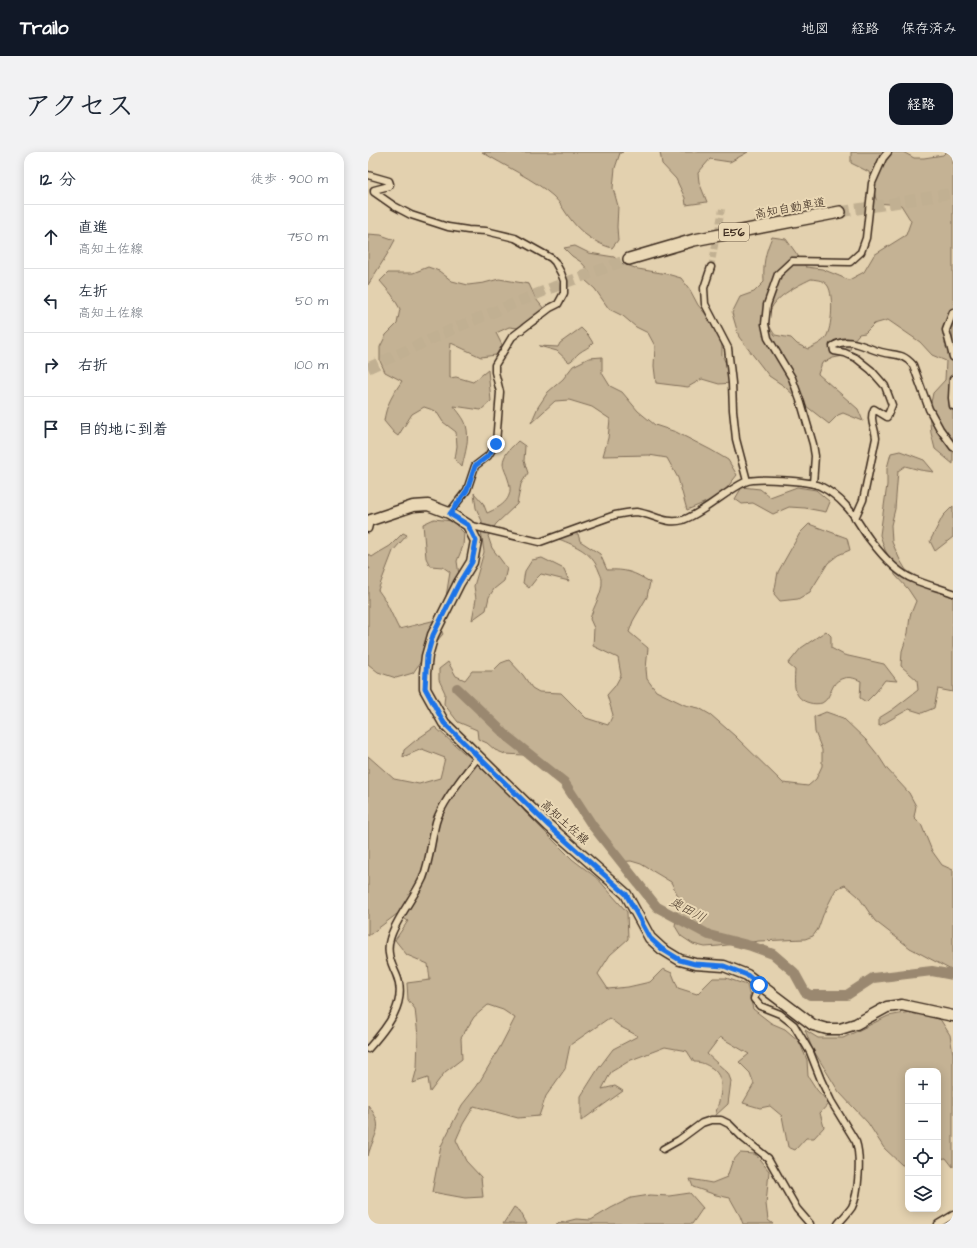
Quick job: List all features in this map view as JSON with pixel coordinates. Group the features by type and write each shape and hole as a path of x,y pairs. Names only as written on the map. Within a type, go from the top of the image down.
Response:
{"highway":[{"name":"高知自動車道","path":"629,259 694,240 840,212"}],"main road":[{"path":"369,524 413,506 428,505 450,514 468,525"},
{"name":"高知土佐線","path":"468,525 476,541 472,562 459,583 433,635 427,656 425,688 444,723 549,826 626,894 650,938 662,949 680,960 695,964 724,966 747,975 813,1025 827,1029 840,1029 856,1024 887,1007 902,1005 953,1016"}],"street":[{"path":"813,484 813,444 792,378 768,338 765,324 767,305 778,274 792,261 850,262 861,252 866,238 872,183 883,158 888,152"},
{"path":"368,175 389,181 390,184 388,186 374,190 374,192 394,206 411,215 448,227 507,235 530,245 555,262 564,281 564,293 558,304 550,308 512,337 495,365 495,372 500,392 496,444 488,456 475,466 467,490 450,514"},
{"path":"711,267 704,288 705,304 728,348 732,383 732,410 736,439 747,481"},
{"path":"953,312 946,330 953,357"},
{"path":"855,518 863,500 876,438 871,417 874,409 887,417 892,405 885,386 871,370 856,358 845,353 834,351 833,346 837,344 857,343 880,352 900,355 908,359 912,365 929,409 940,430 953,447"},
{"path":"953,379 953,406"},
{"path":"468,525 540,542 615,515 628,512 637,512 672,522 683,520 747,481 775,480 813,484 820,486 836,496 847,507 883,556 897,569 912,579 953,593"},
{"path":"368,1049 393,1015 397,1008 400,995 397,976 390,963 389,940 423,878 430,854 436,821 465,772 479,756"},
{"path":"759,985 754,999 760,1006 780,1014 794,1025 810,1052 831,1101 856,1142 858,1148 860,1164 855,1198 852,1207 838,1224"},
{"path":"663,1149 679,1140 702,1123 711,1120 720,1120 729,1124 744,1139 768,1158 797,1209 810,1224"},
{"path":"938,1224 953,1216"}],"shaded area":[{"path":"482,152 623,152 620,153 615,168 613,188 618,206 618,240 612,248 590,238 576,226 553,196 546,190"},
{"path":"660,152 748,152 730,162 710,159 698,173 699,182 707,202 686,205 685,198 676,179 662,164"},
{"path":"851,152 903,152 914,158 924,158 943,155 946,152 953,152 953,464 935,449 931,433 929,412 933,393 945,380 946,361 932,355 920,342 888,320 874,324 865,333 859,334 853,341 848,355 833,358 822,363 818,374 858,409 863,421 843,413 838,415 829,424 801,402 784,386 769,376 739,337 732,313 740,297 754,292 764,282 765,259 772,237 786,239 806,267 822,269 849,280 864,272 874,255 906,235 911,221 901,205 877,203 869,172 851,163","holes":["811,279 823,281 828,286 831,297 832,312 830,327 826,337 820,343 808,349 797,344 791,338 775,335 769,325 769,316 771,308 782,296"]},
{"path":"368,234 381,235 395,240 368,285"},
{"path":"575,246 589,253 614,257 621,263 638,269 681,278 690,290 698,305 713,323 722,340 722,355 728,368 732,383 719,384 702,379 688,387 656,383 654,366 655,346 648,333 636,327 623,316 609,309 595,289 585,280 590,272 581,262 564,248"},
{"path":"428,267 439,271 452,281 468,285 499,279 529,284 536,299 544,309 542,320 528,329 509,327 496,333 502,345 496,355 481,357 451,343 450,378 456,377 473,382 488,370 491,401 481,410 454,406 464,420 467,430 467,446 462,467 455,459 457,446 456,432 443,422 436,411 424,407 412,414 398,436 384,421 390,400 402,381 385,372 380,361 380,347 386,335 397,324 400,309 392,295 380,281 388,273 413,273"},
{"path":"581,328 593,343 569,362 557,351 539,346 558,347 560,343"},
{"path":"602,357 602,373 610,386 622,392 638,411 655,425 676,432 728,460 737,475 726,489 711,500 687,510 678,478 667,458 649,455 603,456 608,438 610,419 592,407 569,400 555,401 531,423 538,407 548,392 563,379 573,366 589,358"},
{"path":"518,441 525,446 524,461 528,473 521,484 517,504 496,524 488,536 492,548 507,568 504,581 494,589 489,597 486,610 472,620 476,599 474,586 484,552 481,530 482,521 476,508 474,493 483,503 487,513 503,504 509,496 510,486 503,466 503,460 508,451"},
{"path":"900,451 924,460 934,472 905,466 898,471 895,509 891,525 892,542 906,570 930,585 953,592 953,692 938,689 934,708 922,713 909,709 879,726 879,718 918,690 917,680 901,666 902,651 908,633 910,616 916,601 908,589 895,575 893,564 885,550 880,535 887,485 887,468 891,453"},
{"path":"742,487 760,489 770,497 797,487 816,490 830,502 826,512 789,507 773,514 753,503 742,504 735,499"},
{"path":"953,506 953,537 935,551 930,541 943,516"},
{"path":"434,519 452,521 464,533 463,546 457,561 459,575 454,593 446,597 450,572 443,567 430,566 426,558 423,524"},
{"path":"809,524 847,538 850,550 838,555 828,563 810,592 798,599 780,601 774,594 778,572 800,533"},
{"path":"403,533 407,535 393,551 378,590 387,604 399,629 436,620 443,634 428,651 413,673 396,678 378,672 368,664 368,568 370,569 368,566 368,554 372,557 390,546"},
{"path":"571,533 578,534 580,541 600,554 607,570 630,572 650,582 647,597 633,621 629,632 648,648 646,669 647,679 656,691 685,705 699,708 711,715 735,736 783,783 808,786 816,779 822,766 822,750 815,732 814,717 826,712 843,718 866,740 887,769 909,793 916,806 914,817 921,824 932,851 942,865 953,870 953,971 910,948 875,921 858,896 845,885 836,889 818,929 813,936 805,939 759,941 705,947 693,944 681,936 675,926 679,898 671,882 641,864 631,861 617,862 606,843 588,819 572,790 554,773 523,755 505,754 495,750 487,743 478,739 477,730 458,722 444,704 445,693 439,680 439,669 448,662 456,676 465,680 472,671 493,671 501,663 509,660 523,675 532,688 539,692 561,693 586,718 608,725 613,715 607,695 615,686 621,675 618,658 593,646 594,628 590,619 601,590 602,579 596,564 588,554 583,550 559,539"},
{"path":"542,558 564,569 569,581 541,574 529,588 523,583 525,571 532,560"},
{"path":"826,631 831,636 831,648 844,655 884,664 897,681 885,680 866,702 860,698 861,681 854,678 844,678 837,681 828,698 822,703 818,704 804,701 800,698 796,691 795,670 788,664 801,648"},
{"path":"435,727 463,752 495,774 525,812 572,859 598,879 627,912 628,939 610,955 598,974 608,989 628,987 650,982 663,969 672,973 678,988 697,994 713,978 726,978 747,985 753,1009 771,1023 785,1029 799,1041 807,1060 808,1076 817,1090 829,1103 820,1113 824,1127 814,1138 806,1138 795,1150 788,1147 782,1116 770,1106 760,1108 743,1103 754,1084 750,1073 739,1062 749,1054 720,1037 707,1054 728,1073 731,1081 728,1104 715,1116 721,1090 720,1078 717,1073 705,1064 694,1062 687,1051 665,1047 631,1060 611,1072 602,1089 615,1086 623,1091 581,1121 581,1096 598,1069 613,1049 638,1036 621,1027 609,1018 570,1045 565,1069 546,1096 539,1116 518,1118 474,1106 463,1124 456,1140 466,1161 481,1177 483,1197 465,1198 432,1192 441,1146 462,1105 477,1086 515,1018 503,1010 488,1005 474,1017 461,1038 462,1059 445,1072 430,1092 428,1078 413,1083 417,1068 418,1036 415,1009 408,1000 407,983 430,980 428,964 407,955 395,940 408,921 397,914 368,936 368,756 394,779 419,784 440,778 445,758 422,749 403,757 404,750"},
{"path":"910,1012 940,1019 950,1035 953,1054 953,1167 946,1158 941,1159 941,1068 905,1068 905,1164 902,1165 884,1148 868,1123 839,1092 812,1048 805,1030 818,1038 843,1038 888,1016"},
{"path":"368,1105 376,1119 377,1130 368,1156"},
{"path":"740,1153 755,1154 769,1171 766,1204 768,1220 773,1224 743,1224 730,1198 693,1187 690,1179 712,1183 727,1177 732,1162"},
{"path":"690,1193 703,1208 692,1224 556,1224 576,1219 591,1220 631,1198 650,1195 669,1196"},
{"path":"514,1207 520,1211 527,1224 503,1224"}],"waterway":[{"name":"奥田川","path":"457,688 509,738 564,782 592,825 657,907 709,935 751,946 773,954 794,972 805,992 810,995 847,995 873,978 932,971 953,975"}],"tunnel":[{"path":"840,212 953,193"},
{"path":"711,267 722,209"},
{"path":"368,368 462,325 554,287 629,259"}],"route":[{"path":"496,444 488,456 475,466 467,490 450,514 468,525 476,541 472,562 459,583 433,635 427,656 425,688 444,723 549,826 626,894 650,938 662,949 680,960 695,964 724,966 747,975 759,985"}]}
